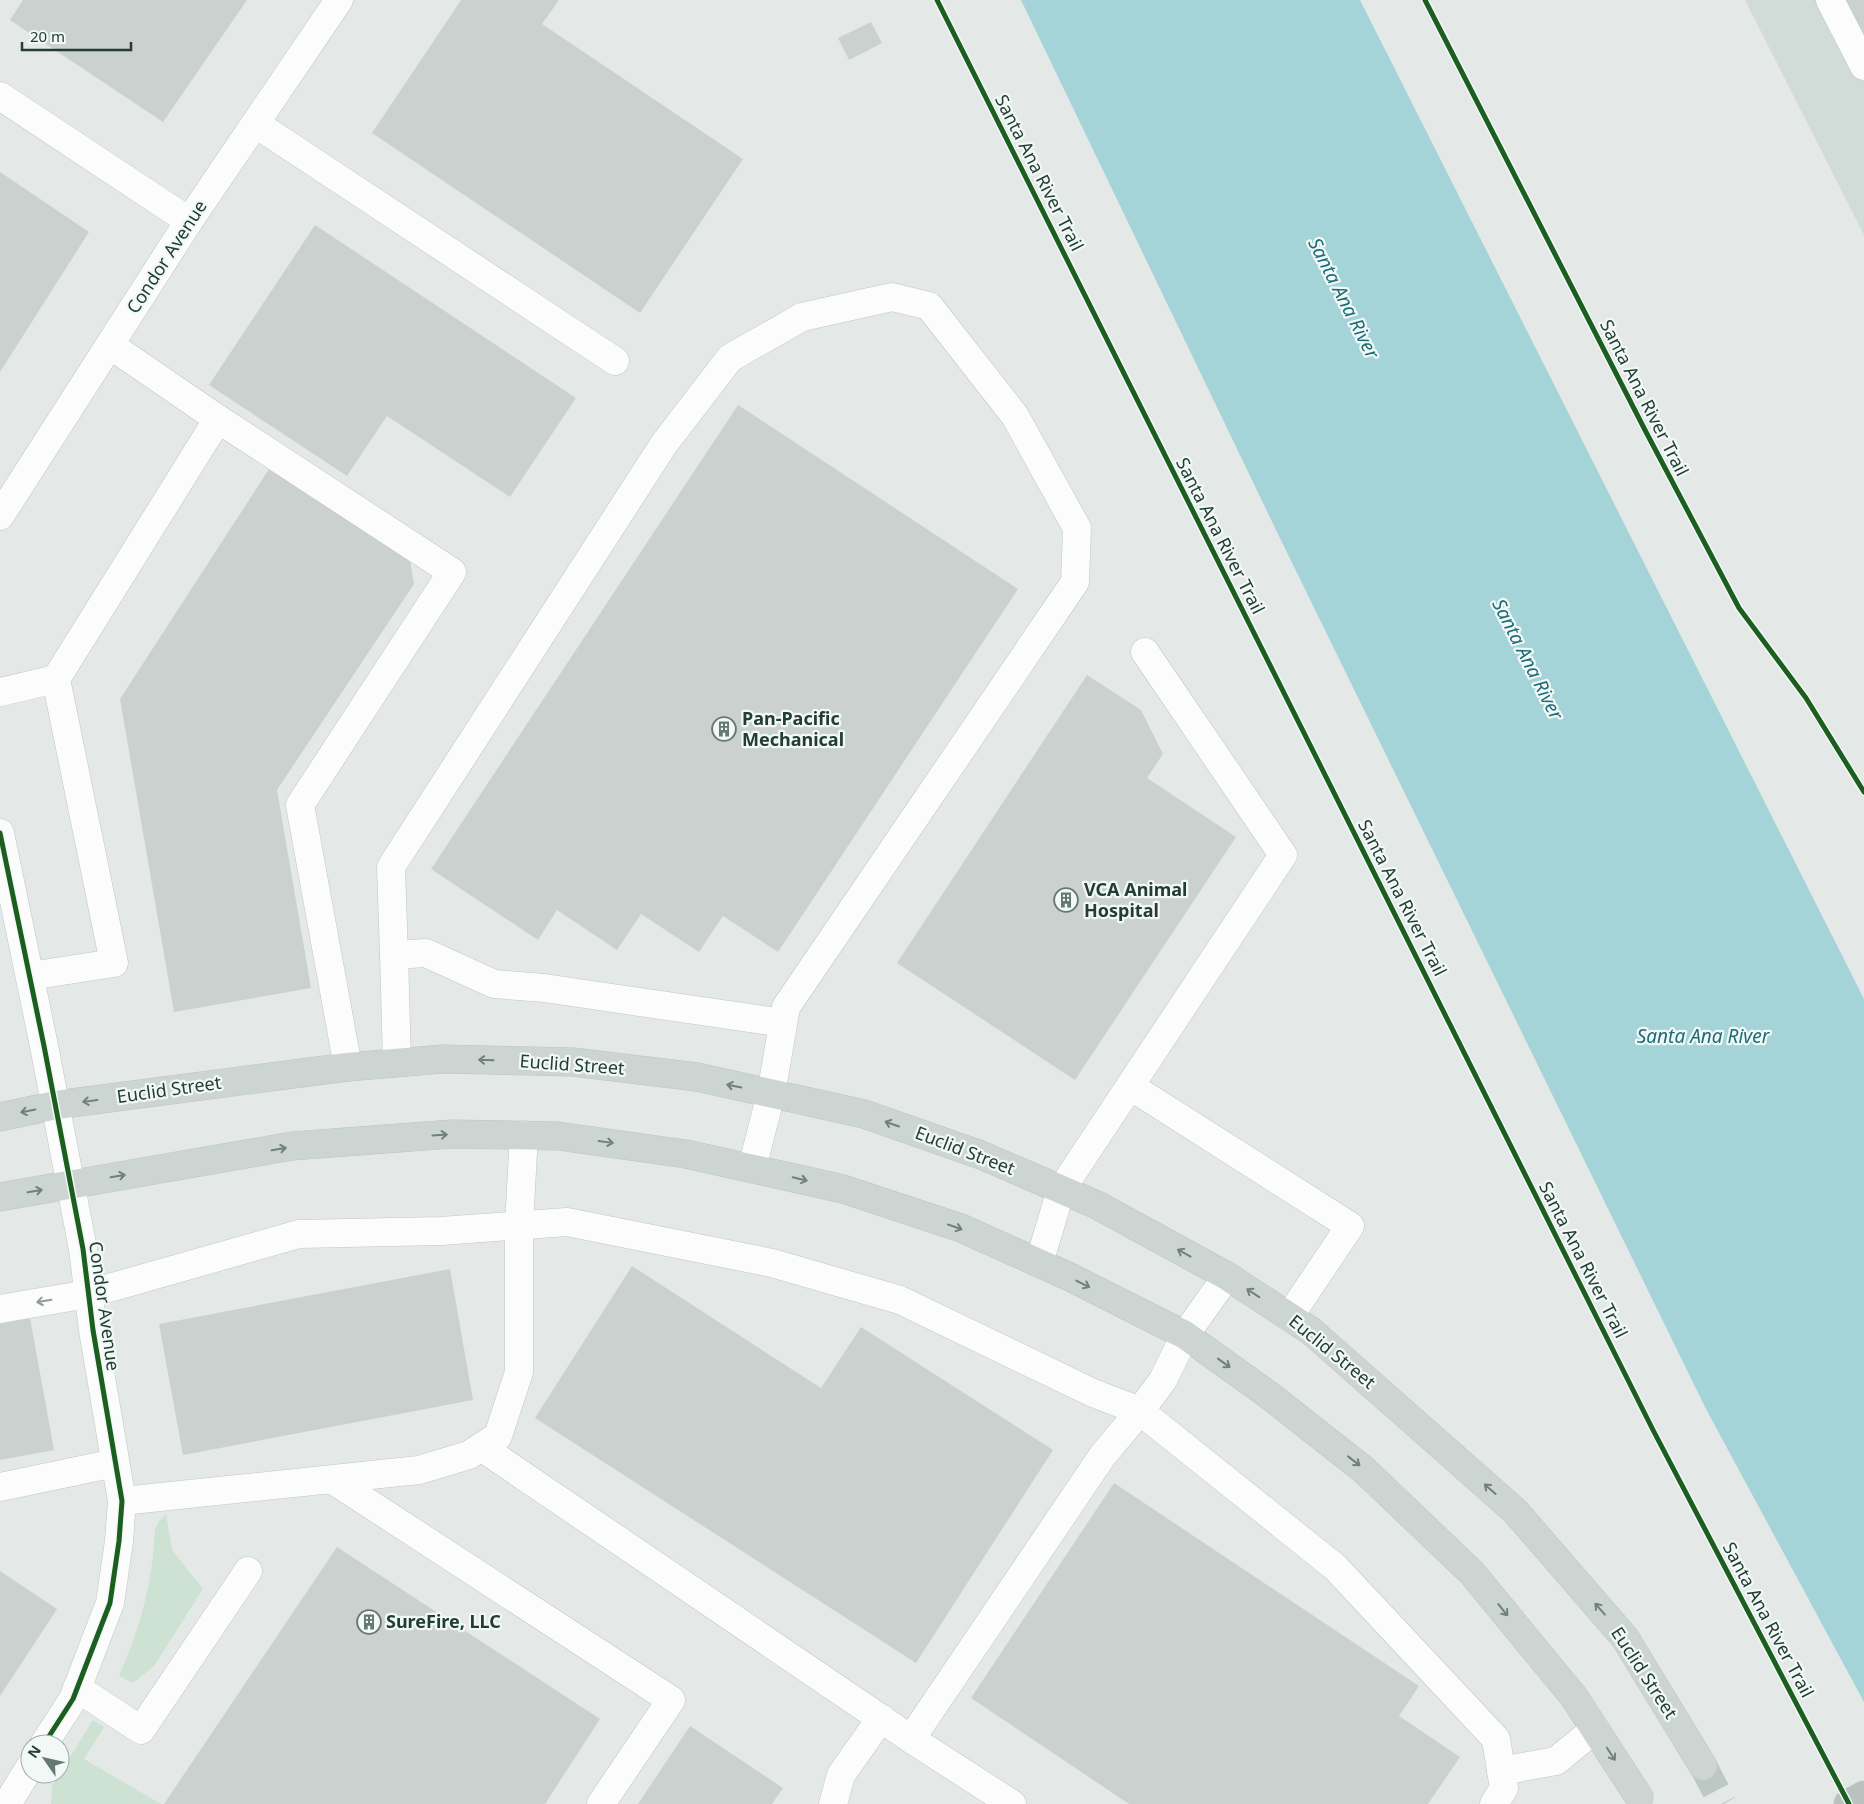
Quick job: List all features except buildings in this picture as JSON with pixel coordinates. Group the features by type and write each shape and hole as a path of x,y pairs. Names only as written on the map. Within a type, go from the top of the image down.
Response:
{"highway":[{"path":"1848,1804 1864,1795"}],"main road":[{"name":"Euclid Street","path":"0,1117 56,1106 397,1062 442,1059 573,1062 697,1077 864,1114 981,1155 1097,1205 1227,1276 1311,1331 1515,1511 1625,1638 1703,1766"},
{"path":"0,1197 292,1146 452,1134 558,1136 686,1154 752,1168 843,1189 961,1228 1070,1277 1185,1335 1270,1396 1364,1470 1465,1566 1574,1697 1640,1797"}],"street":[{"name":"Condor Avenue","path":"0,516 189,221 340,0"},
{"path":"1830,0 1864,66"},
{"path":"0,96 189,221"},
{"path":"256,124 616,361"},
{"path":"397,1062 391,867 664,444 730,358 802,317 892,298 929,306 1015,416 1077,528 1075,582 786,1007 771,1094 752,1168"},
{"path":"110,346 452,572 300,805 348,1067"},
{"path":"30,976 114,964 56,679 218,419"},
{"path":"1039,1263 1061,1190 1284,855 1145,652"},
{"path":"0,692 56,679"},
{"name":"Condor Avenue","path":"0,833 6,889 30,976 56,1106 82,1249 122,1501 119,1541 110,1602 72,1699 50,1734"},
{"path":"394,955 426,953 494,984 554,989 784,1023"},
{"path":"1130,1086 1350,1226 1289,1316"},
{"path":"122,1501 419,1470 470,1455 498,1436 519,1372 519,1225 524,1135"},
{"path":"0,1309 88,1294 300,1234 441,1231 566,1222 772,1263 900,1300 1093,1393 1140,1411 1335,1567 1496,1739 1504,1788 1494,1804"},
{"path":"911,1739 1103,1455 1163,1380 1185,1335 1227,1276"},
{"path":"480,1447 911,1739 1012,1804"},
{"path":"0,1486 115,1463"},
{"path":"333,1480 671,1700 601,1804"},
{"path":"76,1688 141,1730 248,1571"},
{"path":"833,1804 841,1775 880,1718"},
{"path":"1501,1771 1556,1760 1594,1729"},
{"path":"6,1804 20,1782"}],"shaded area":[{"path":"1745,0 1864,0 1864,235"}],"green space":[{"path":"166,1514 172,1550 203,1589 154,1666 133,1683 119,1676 144,1604 151,1569 155,1530 159,1521"},
{"path":"93,1720 104,1727 84,1759 161,1804 51,1804 53,1784 70,1784 70,1757"}],"water":[{"name":"Santa Ana River","path":"1021,0 1360,0 1864,999 1864,1702 1706,1409 1277,532"}],"tunnel":[{"path":"1703,1766 1723,1804"}],"cycle path":[{"name":"Santa Ana River Trail","path":"937,0 1653,1430 1849,1804"},
{"name":"Santa Ana River Trail","path":"1425,0 1646,432 1739,608 1806,698 1864,792"},
{"path":"0,833 83,1249 93,1330 122,1501 119,1541 110,1603 73,1699 50,1734"}],"place":[{"name":"Pan-Pacific Mechanical","path":"724,729"},
{"name":"VCA Animal Hospital","path":"1066,900"},
{"name":"SureFire, LLC","path":"369,1622"}]}
